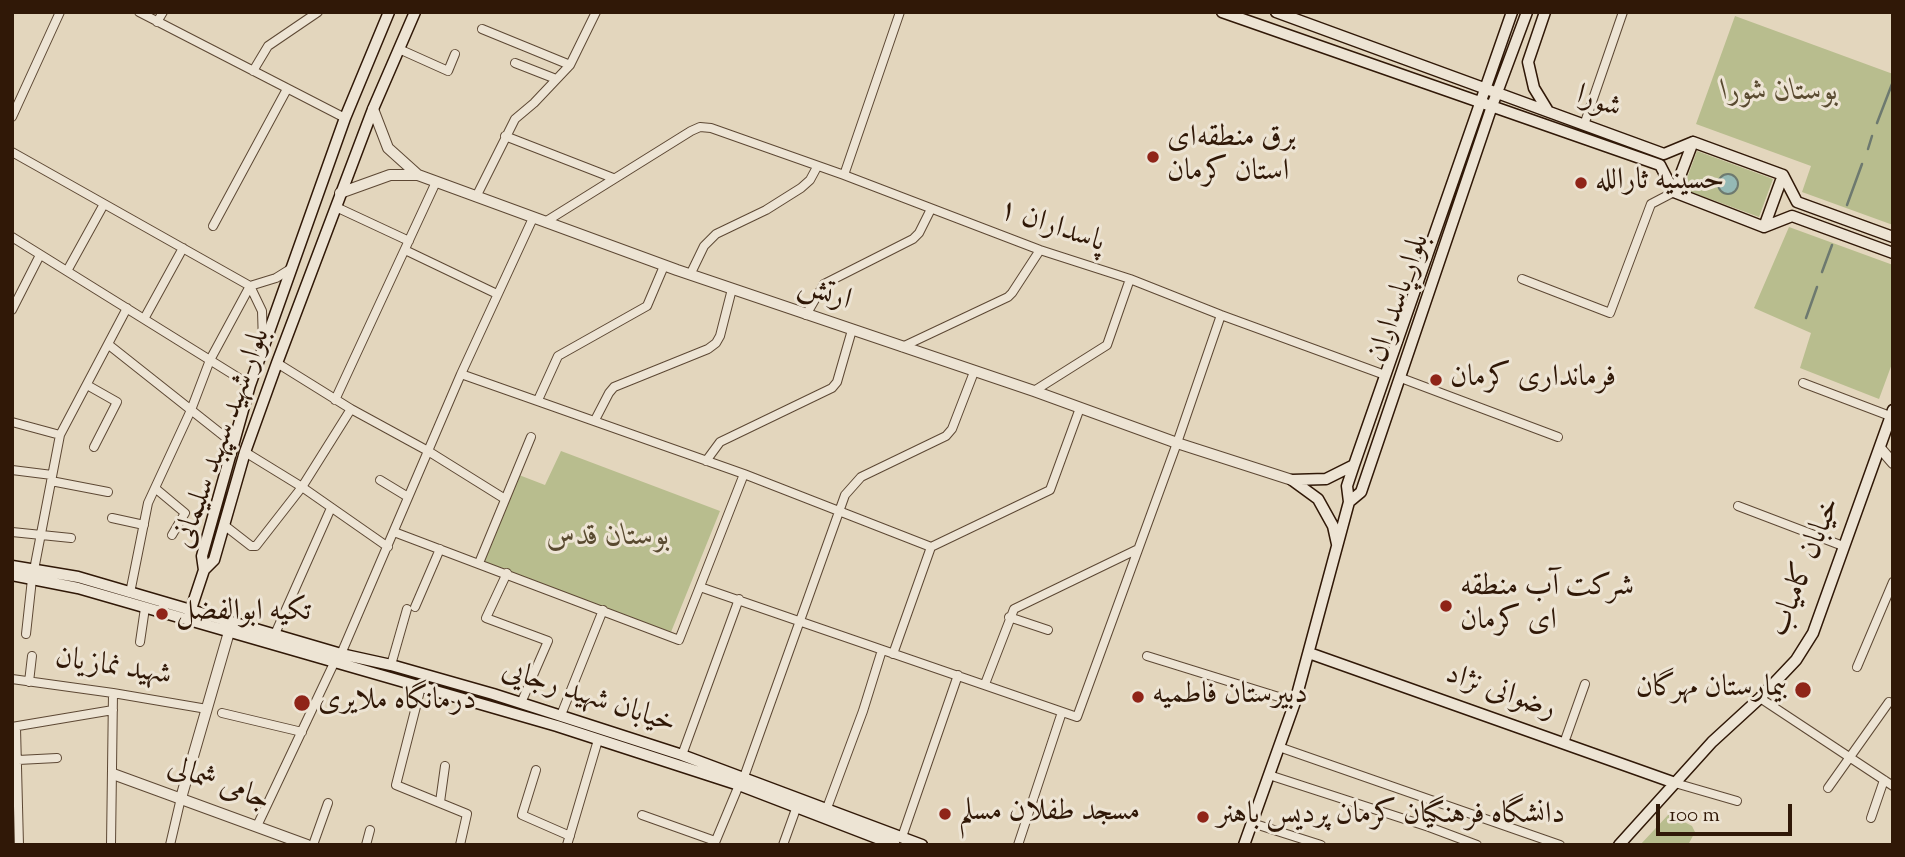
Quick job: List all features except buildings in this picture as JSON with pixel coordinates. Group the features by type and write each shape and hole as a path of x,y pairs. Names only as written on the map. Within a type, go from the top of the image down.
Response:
{"main road":[{"name":"بلوار شهید سپهبد سلیمانی","path":"204,570 202,556 250,385 345,118 389,12"},
{"name":"بلوار شهید سپهبد سلیمانی","path":"204,570 214,560 276,363 340,193 415,12"},
{"name":"شورا","path":"1222,12 1660,165 1674,192"},
{"name":"شورا","path":"1276,12 1664,154 1692,142"},
{"path":"1487,104 1486,89 1513,12"},
{"path":"1487,104 1497,93 1527,12"},
{"path":"1545,12 1528,62 1534,88 1548,111"},
{"path":"1287,36 1293,18"},
{"name":"بلوار پاسداران","path":"1244,845 1295,702 1349,502 1347,486 1385,375 1487,104"},
{"name":"بلوار پاسداران","path":"1349,502 1361,492 1401,378 1487,104"},
{"path":"1893,237 1797,202 1783,175 1692,142 1674,192 1764,227 1792,216 1893,253"},
{"path":"1764,227 1783,175"},
{"name":"خیابان کامیاب","path":"1619,845 1712,742 1796,660 1812,633 1891,413"},
{"path":"1292,480 1326,479 1354,465"},
{"path":"1292,480 1318,499 1327,512 1337,547"},
{"path":"12,566 145,608 189,616"},
{"path":"189,616 204,570"},
{"path":"12,575 78,577 130,593 189,616"},
{"name":"خیابان شهید رجایی","path":"189,616 275,634 421,687 827,808 865,828"},
{"name":"خیابان شهید رجایی","path":"189,616 229,632 338,658 391,665 561,715 682,755 797,806 898,841 922,845"},
{"name":"رضوانی نژاد","path":"1309,653 1675,783"},
{"path":"488,706 493,694"}],"street":[{"path":"12,117 60,12"},
{"path":"139,12 345,118"},
{"path":"158,22 163,12"},
{"path":"253,71 268,46 318,12"},
{"path":"476,197 517,116 534,103 570,65 596,12"},
{"path":"844,176 900,12"},
{"path":"1584,125 1623,12"},
{"path":"482,29 570,65"},
{"path":"399,50 448,71 455,54"},
{"path":"515,63 556,79"},
{"path":"213,226 287,89"},
{"path":"373,109 388,148 418,175"},
{"name":"پاسداران ۱","path":"613,178 701,127 711,128 1041,250 1130,279 1385,375"},
{"path":"505,136 613,178"},
{"path":"14,156 250,286 262,311 262,350"},
{"path":"690,275 705,246 716,234 766,211 806,185 817,167"},
{"name":"ارتش","path":"340,193 390,175 418,175 664,266 1292,480"},
{"path":"545,222 613,178"},
{"path":"335,400 436,182"},
{"path":"1522,279 1610,313 1651,204 1674,192"},
{"path":"67,271 104,204"},
{"path":"336,207 409,241"},
{"path":"806,315 824,284 913,239 931,209"},
{"path":"257,826 338,658 461,374 533,218"},
{"path":"12,237 250,385"},
{"path":"144,319 183,248"},
{"path":"405,250 497,293"},
{"path":"902,347 1008,297 1041,250"},
{"path":"12,310 40,255"},
{"path":"538,400 558,356 647,306 664,266"},
{"path":"130,593 148,503 191,410 210,360 250,286 276,278 292,268"},
{"path":"1034,391 1107,345 1130,279"},
{"path":"595,420 614,387 708,349 716,342 732,289"},
{"path":"26,634 33,574 60,435 127,309"},
{"path":"700,587 1077,717 1221,315"},
{"path":"706,461 720,442 832,388 837,382 852,330"},
{"path":"109,345 234,444"},
{"path":"276,363 351,410 428,451 505,499"},
{"path":"642,815 714,843 741,781 850,487 861,477 946,436 952,429 974,372"},
{"path":"461,374 744,474 931,547"},
{"path":"1401,378 1558,437"},
{"path":"1803,383 1891,413"},
{"path":"87,385 117,402 94,447"},
{"path":"893,654 931,547 1049,489 1080,408"},
{"path":"224,525 253,548 302,487 351,410"},
{"path":"12,422 60,435"},
{"path":"479,563 531,437"},
{"path":"1880,448 1893,463"},
{"path":"246,452 388,547"},
{"path":"12,470 108,492"},
{"path":"394,532 679,640 744,474"},
{"path":"380,480 408,497"},
{"path":"155,488 185,513 173,535"},
{"path":"1738,506 1843,546"},
{"path":"275,634 331,508"},
{"path":"112,518 144,525"},
{"path":"12,532 71,538"},
{"path":"391,665 411,608 440,549"},
{"path":"985,684 1012,613 1136,550"},
{"path":"507,573 486,618 548,641 521,703"},
{"path":"1857,667 1893,582"},
{"path":"682,755 739,599"},
{"path":"140,642 145,608"},
{"path":"561,715 603,610"},
{"path":"1012,613 1048,630"},
{"name":"شهید نمازیان","path":"180,798 229,632"},
{"path":"827,808 863,711 882,650"},
{"path":"29,681 32,656"},
{"path":"1147,656 1295,702"},
{"path":"898,841 958,675"},
{"name":"شهید نمازیان","path":"12,679 113,692 207,709"},
{"path":"1564,743 1585,684"},
{"path":"421,687 396,785 467,814 460,845"},
{"path":"111,845 113,692"},
{"path":"1760,698 1893,786"},
{"path":"1828,788 1889,702"},
{"path":"19,845 18,760 14,727 113,710"},
{"path":"1018,845 1062,712"},
{"path":"222,713 302,732"},
{"path":"536,770 522,815 569,840 598,740"},
{"path":"1279,747 1560,845"},
{"path":"18,760 57,758"},
{"path":"440,802 445,766"},
{"name":"جامی شمالی","path":"113,774 257,826 288,841 307,845"},
{"path":"1269,775 1477,845"},
{"path":"1871,818 1884,780"},
{"path":"1675,783 1737,801"},
{"path":"170,845 180,798"},
{"path":"313,845 328,803"},
{"path":"783,845 797,806"},
{"path":"1252,823 1321,845"},
{"path":"366,845 370,830"}],"green space":[{"name":"بوستان شورا","path":"1735,16 1893,74 1893,225 1802,192 1811,166 1696,124"},
{"path":"1697,151 1773,179 1759,217 1683,189"},
{"path":"1789,227 1893,265 1893,361 1879,399 1800,368 1811,333 1754,308"},
{"name":"بوستان قدس","path":"561,451 720,511 671,632 479,561 519,475 545,485"},
{"path":"1669,814 1692,826 1695,832 1688,845 1640,845"}],"water":[{"path":"1728,174 1735,177 1738,184 1735,191 1728,194 1721,191 1718,184 1721,177"}],"waterway":[{"path":"1877,123 1892,84"},
{"path":"1868,149 1872,136"},
{"path":"1847,205 1862,164"},
{"path":"1822,272 1832,245"},
{"path":"1806,318 1817,287"}],"place":[{"name":"برق منطقه‌ای استان کرمان","path":"1153,157"},
{"name":"حسینیه ثارالله","path":"1581,183"},
{"name":"فرمانداری کرمان","path":"1436,380"},
{"name":"شرکت آب منطقه ای کرمان","path":"1446,606"},
{"name":"تکیه ابوالفضل","path":"162,614"},
{"name":"بیمارستان مهرگان","path":"1803,690"},
{"name":"دبیرستان فاطمیه","path":"1138,697"},
{"name":"درمانگاه ملایری","path":"302,703"},
{"name":"مسجد طفلان مسلم","path":"945,814"},
{"name":"دانشگاه فرهنگیان کرمان پردیس باهنر","path":"1203,817"}]}
